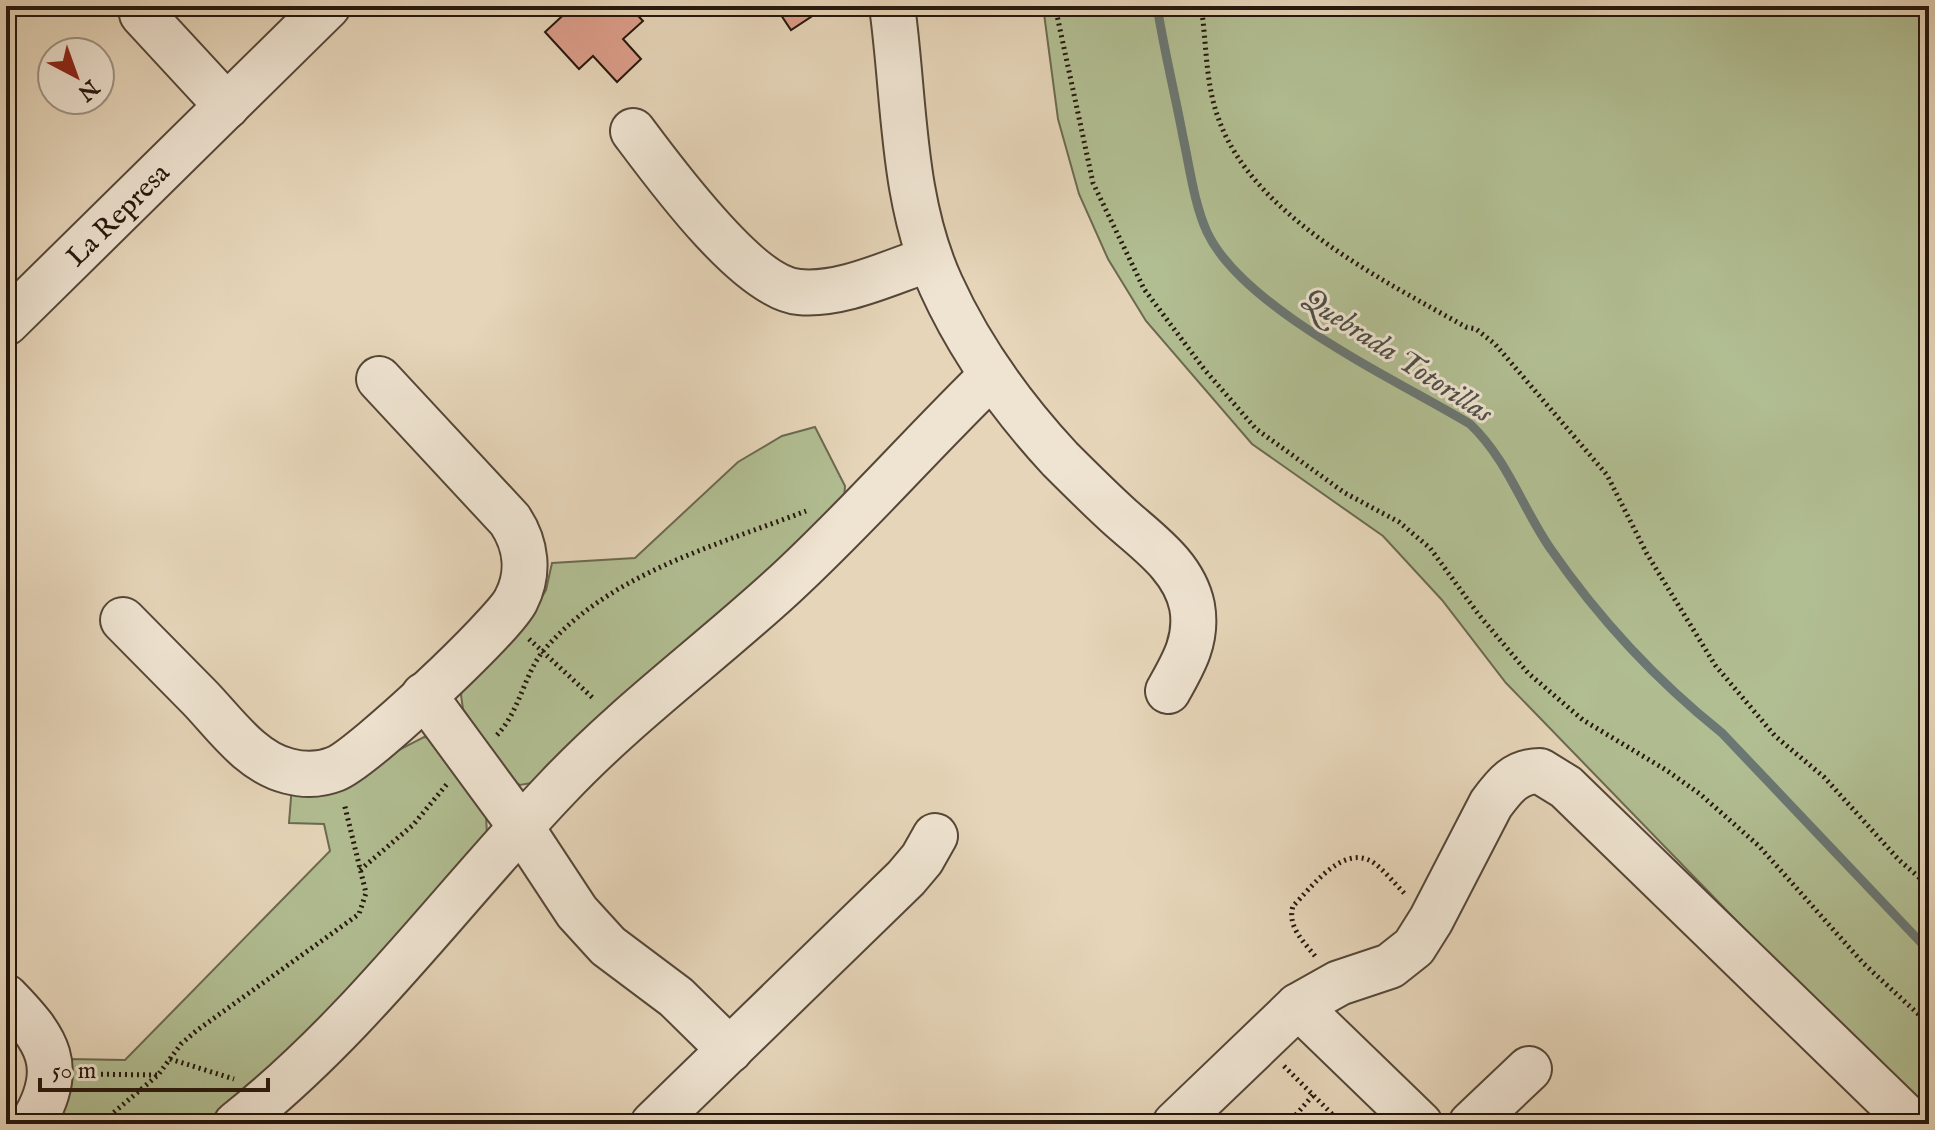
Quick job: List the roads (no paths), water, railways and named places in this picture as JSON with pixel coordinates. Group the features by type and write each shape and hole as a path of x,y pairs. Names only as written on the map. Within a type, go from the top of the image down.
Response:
{"street":[{"name":"La Represa","path":"6,322 328,6"},
{"path":"892,6 901,69 910,179 930,259 956,314 992,375 1060,458 1165,558 1185,586 1192,605 1192,643 1168,691"},
{"path":"142,14 227,106"},
{"path":"633,131 668,178 711,227 780,288 823,292 930,259"},
{"path":"236,1124 276,1092 347,1024 521,827 621,725 765,602 992,375"},
{"path":"123,620 262,759 284,770 318,773 352,761 424,695 504,617 516,601 522,584 524,553 517,530 502,510 379,379"},
{"path":"424,695 521,827 577,912 608,946 676,997 730,1050"},
{"path":"1175,1124 1298,1006 1339,983 1378,972 1402,959 1414,947 1431,920 1504,785 1531,771 1540,771 1552,776 1913,1124"},
{"path":"653,1124 906,878 935,836"},
{"path":"6,997 40,1035 47,1048 50,1073 42,1105 32,1124"},
{"path":"1298,1006 1420,1124"},
{"path":"1471,1124 1529,1069"}],"waterway":[{"name":"Quebrada Totorillas","path":"1157,6 1196,198 1207,232 1226,261 1287,315 1364,364 1470,424 1494,452 1550,548 1608,623 1651,670 1722,733 1929,951"}]}
